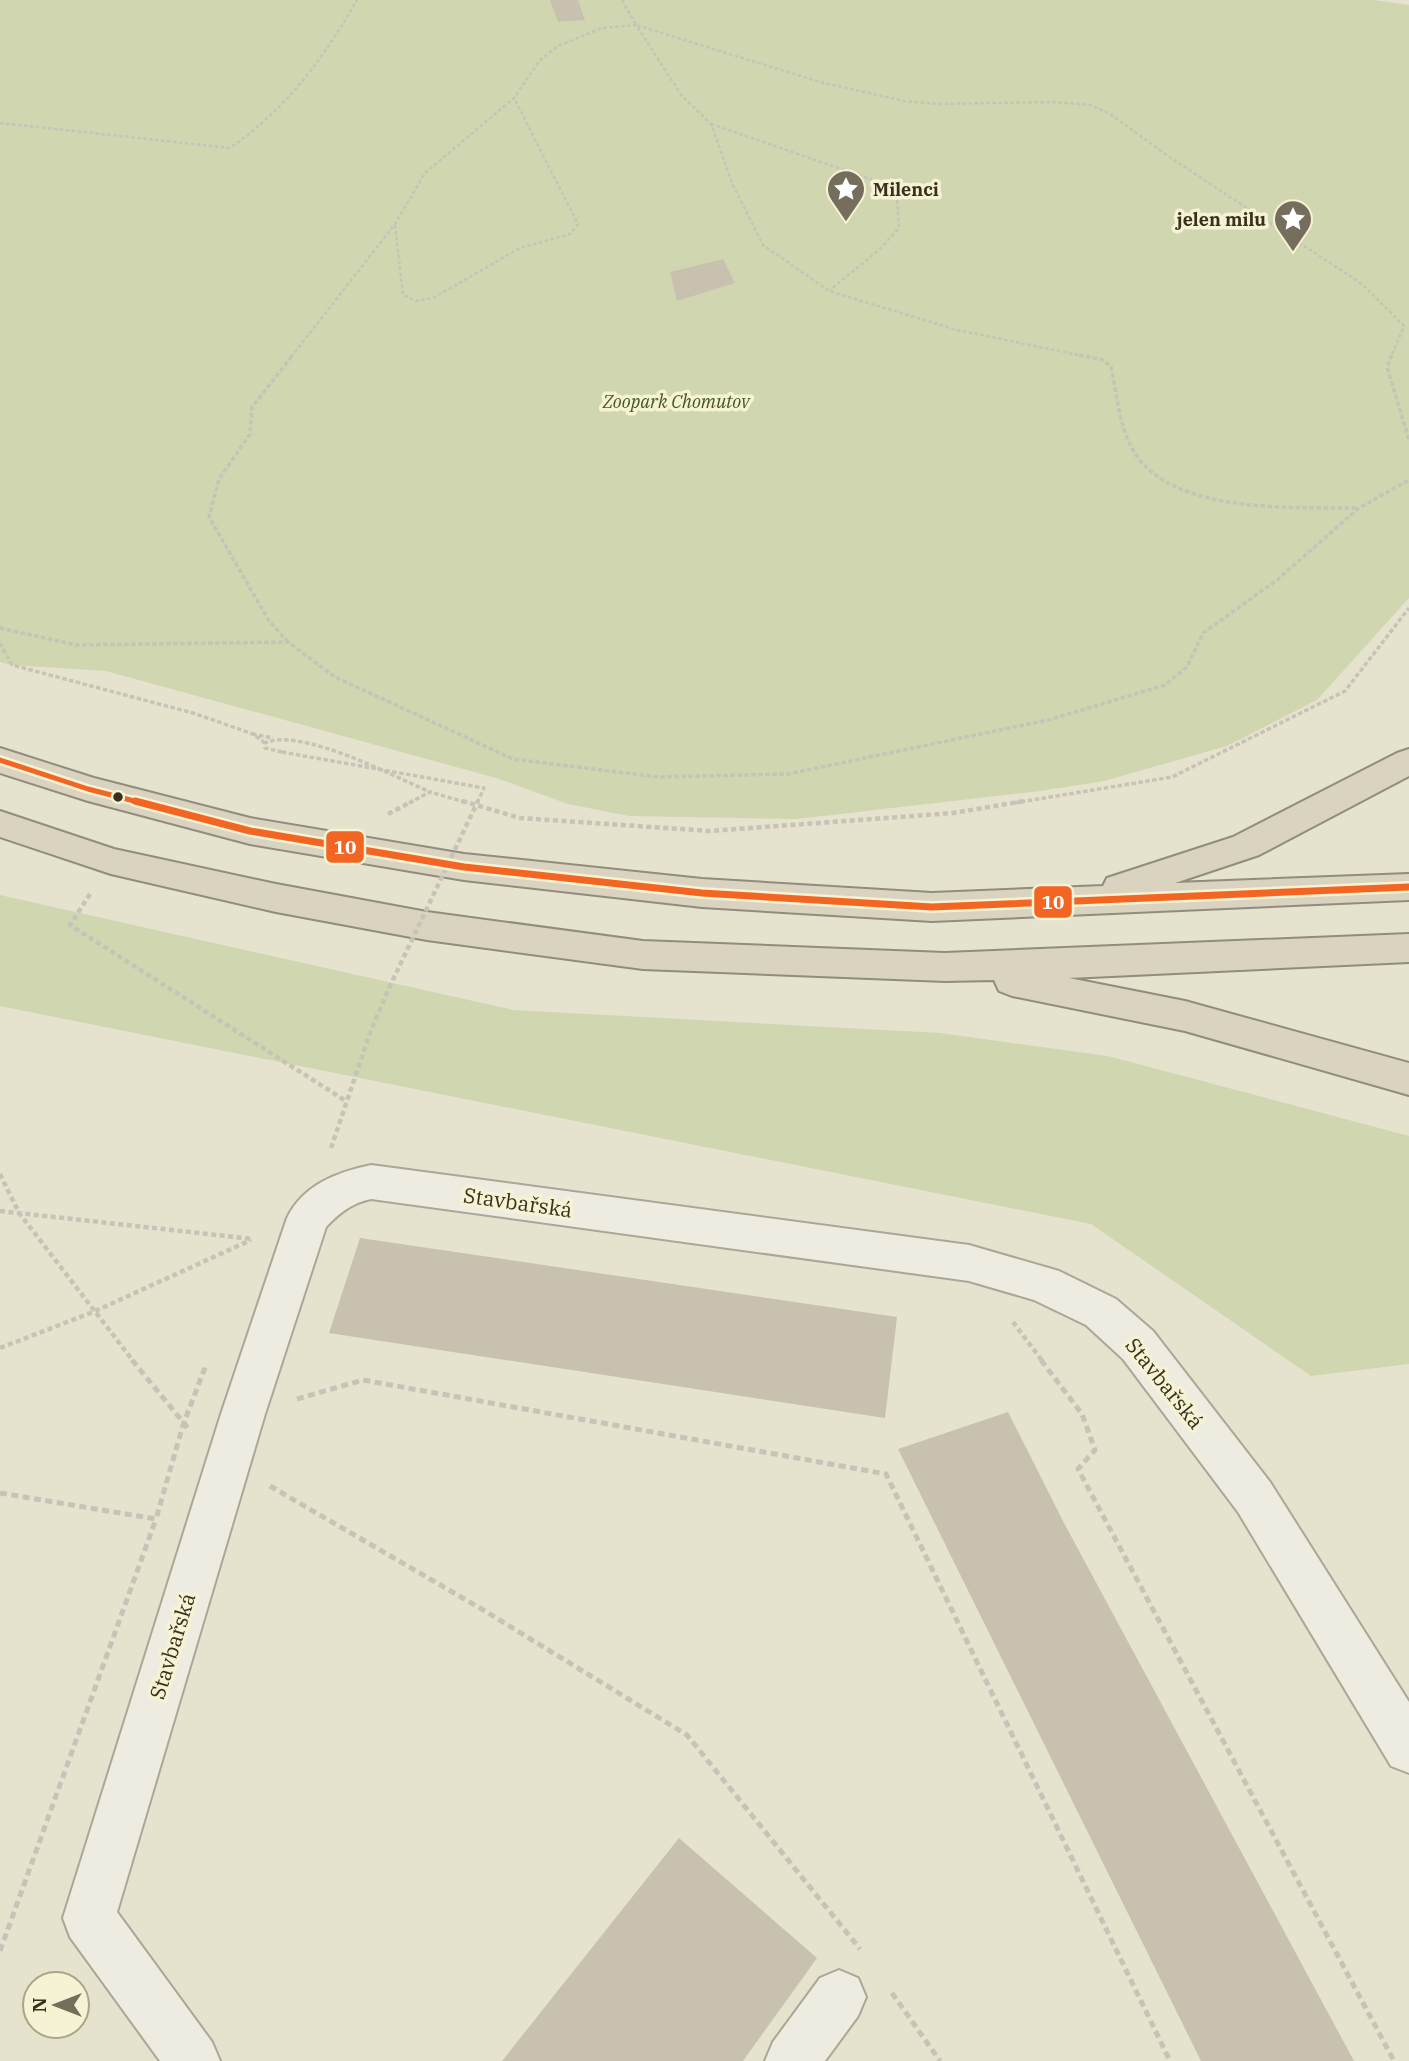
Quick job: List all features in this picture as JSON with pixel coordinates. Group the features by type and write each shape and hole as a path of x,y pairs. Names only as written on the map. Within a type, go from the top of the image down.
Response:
{"highway":[{"path":"0,760 100,793 250,831 464,867 702,893 932,907 1409,887"},
{"path":"1075,902 1246,846 1409,761"},
{"path":"0,824 111,861 276,898 427,926 643,955 945,967 1409,948"},
{"path":"945,967 1185,1016 1409,1079"}],"street":[{"name":"Stavbařská","path":"193,2061 89,1918 243,1414 308,1218 330,1195 347,1186 371,1182 969,1263 1044,1284 1101,1312 1138,1345 1254,1497 1409,1748"},
{"path":"792,2061 864,1980"}],"path":[{"path":"0,123 230,148 254,133 286,101 349,16 357,0"},
{"path":"622,0 682,96 711,124 879,182 897,197 899,228 879,250 829,291"},
{"path":"1409,440 1387,367 1404,326 1362,284 1171,158 1110,114 1090,105 1054,102 938,104 904,101 820,82 636,25 602,29 558,46 540,60 514,98 425,173 395,224 252,407 250,434 219,479 209,517 269,621 288,642 335,677 513,760 658,777 788,774 1048,720 1165,685 1187,667 1203,633 1277,580 1359,508 1409,480"},
{"path":"395,224 403,295 416,301 433,298 520,248 570,234 578,225 514,98"},
{"path":"711,124 732,183 763,246 829,291 957,330 1103,360 1111,367 1133,452 1155,475 1183,491 1236,504 1359,508"},
{"path":"0,643 12,665 193,713 253,734 312,743 430,792 520,818 710,831 953,813 1172,777 1345,691 1409,608"},
{"path":"0,628 76,645 288,642"},
{"path":"0,1348 93,1312 253,1239 308,1218 370,1032 484,788 282,752 265,748 265,743 253,734"},
{"path":"265,743 273,738"},
{"path":"387,814 430,792"},
{"path":"111,861 70,926 346,1101"},
{"path":"0,1174 19,1213 183,1425 285,1497 480,1608 687,1735 864,1980 940,2061"},
{"path":"0,1211 253,1239"},
{"path":"248,1251 253,1239"},
{"path":"969,1263 1082,1414 1096,1450 1078,1469 1394,2061"},
{"path":"0,1951 156,1519 183,1425 206,1363"},
{"path":"243,1414 363,1380 886,1475 1170,2061"},
{"path":"0,1493 156,1519"}],"green space":[{"name":"Zoopark Chomutov","path":"0,0 1374,0 1409,5 1409,598 1317,700 1227,746 1104,781 797,819 629,816 568,804 496,778 106,671 0,662"},
{"path":"0,895 513,1010 940,1033 1108,1056 1409,1136 1409,1364 1311,1376 1091,1224 0,1006"}],"building":[{"path":"550,0 578,0 585,20 558,22"},
{"path":"723,259 735,283 677,301 670,272"},
{"path":"360,1238 897,1317 885,1418 329,1333"},
{"path":"1008,1412 1064,1523 1354,2061 1201,2061 898,1449"},
{"path":"679,1838 817,1958 743,2061 502,2061"}],"transit line":[{"name":"10","path":"0,760 88,789 250,831 464,867 702,893 932,907 1409,887"}],"place":[{"name":"Milenci","path":"846,223"},
{"name":"jelen milu","path":"1293,253"}]}
